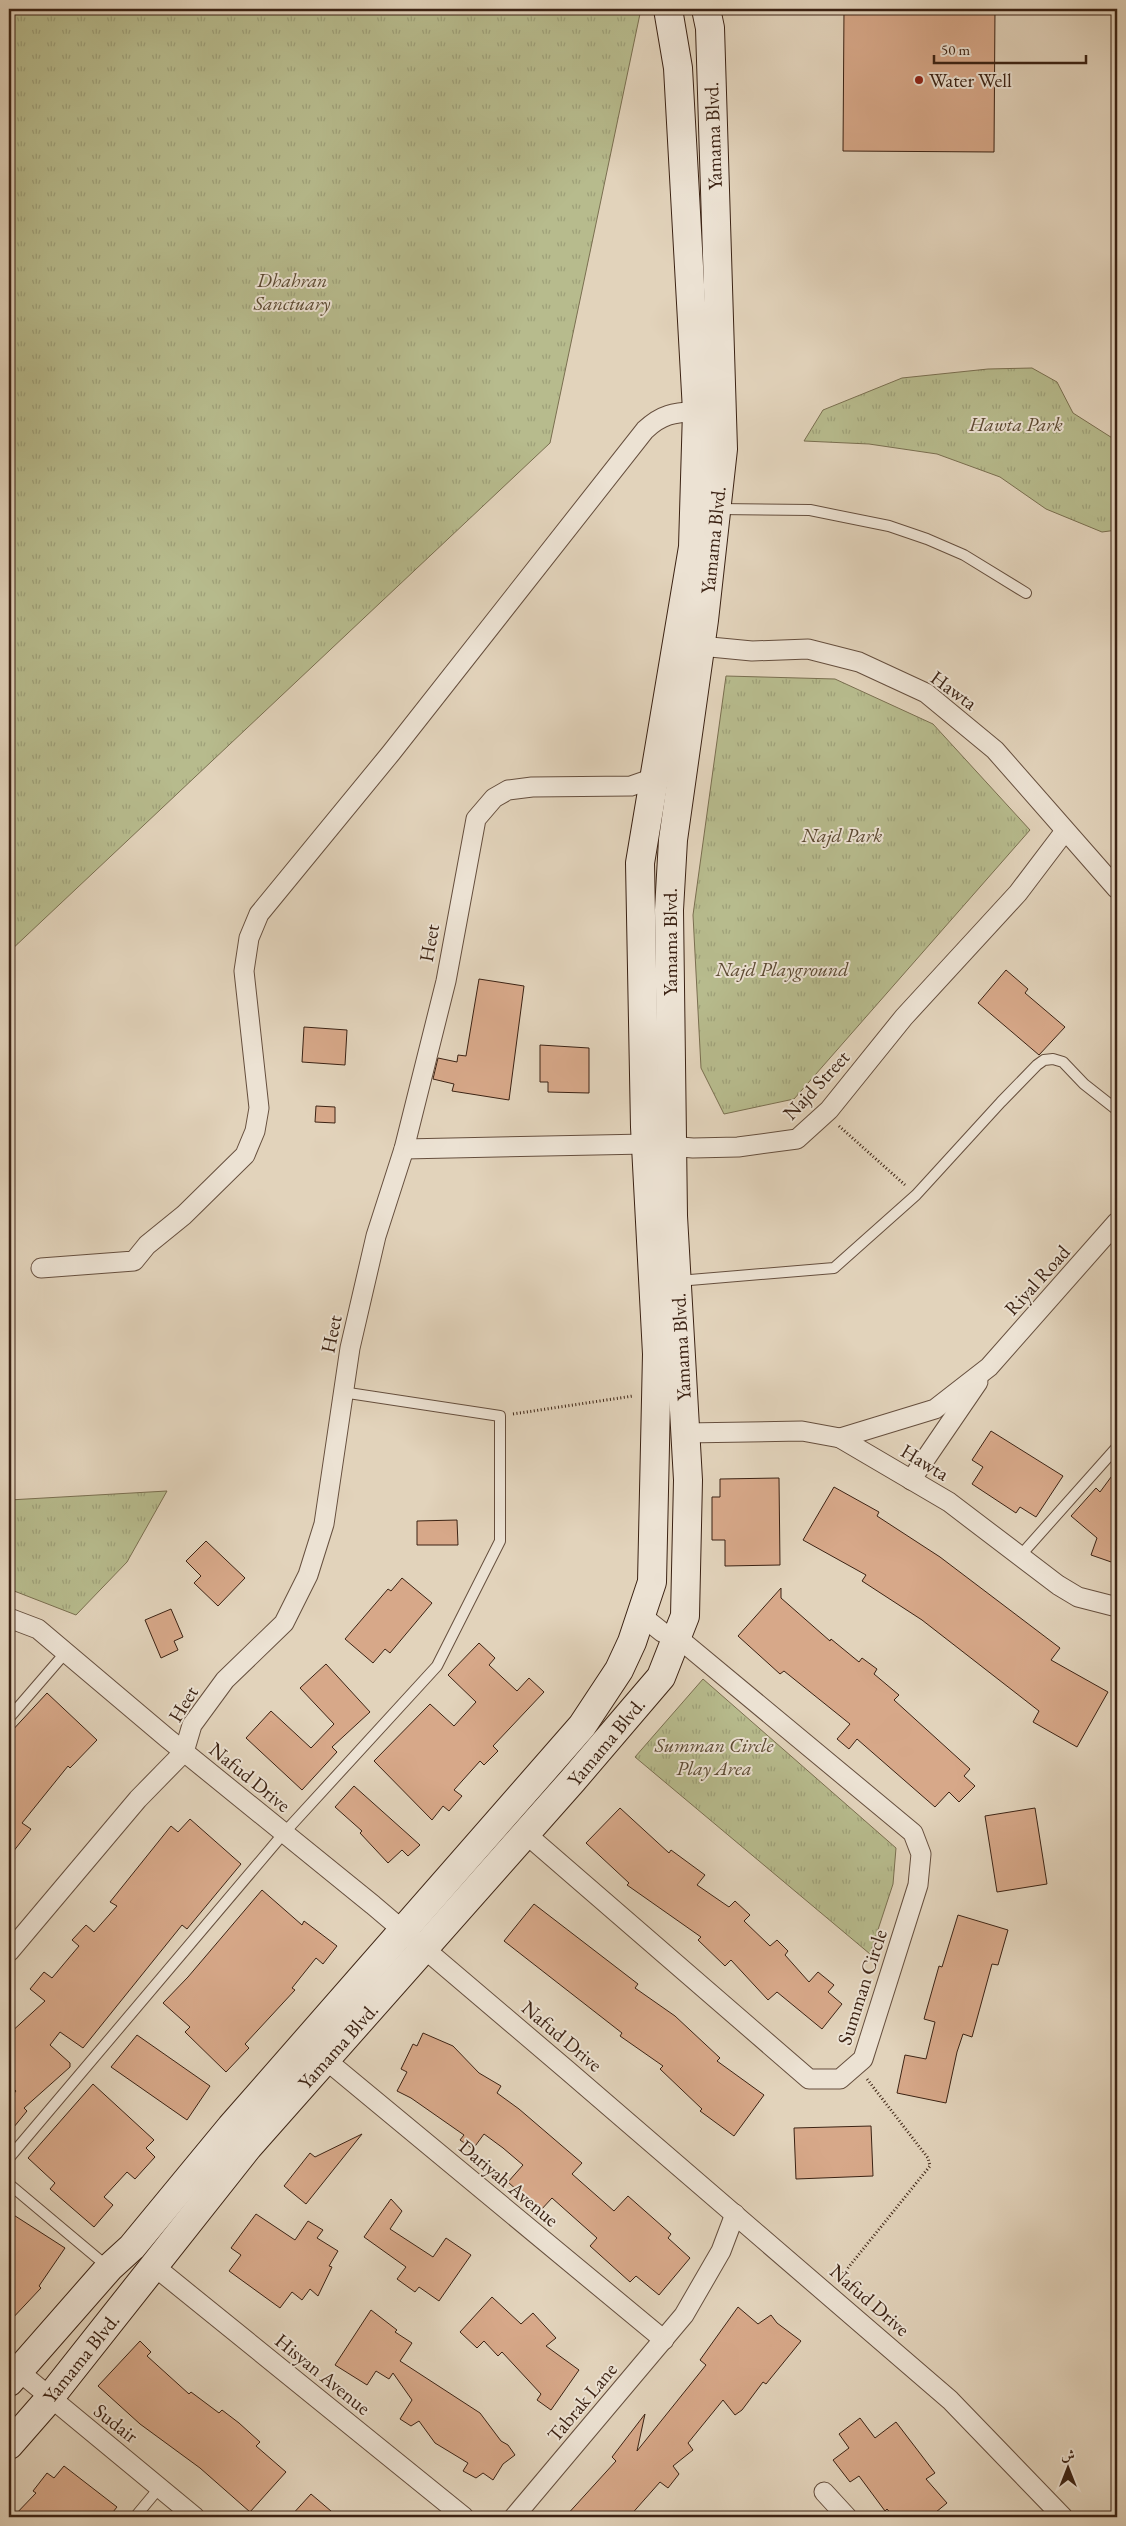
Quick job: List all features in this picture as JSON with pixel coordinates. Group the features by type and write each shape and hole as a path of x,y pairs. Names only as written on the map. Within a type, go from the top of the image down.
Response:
{"main road":[{"name":"Yamama Blvd.","path":"12,2372 132,2247 232,2127 582,1726 619,1670 642,1616 652,1582 657,1354 646,1144 640,862 693,547 696,411 678,68 668,9"},
{"name":"Yamama Blvd.","path":"9,2445 49,2398 248,2147 526,1834 661,1677 685,1616 688,1480 672,1146 669,910 672,840 700,646 723,449 710,28 706,9"}],"street":[{"path":"42,1268 134,1261 147,1245 184,1215 245,1155 255,1131 259,1108 244,971 249,938 259,914 391,753 645,430 659,417 696,411"},
{"name":"Hawta","path":"700,646 752,651 808,649 859,662 926,693 995,750 1117,889"},
{"name":"Heet","path":"9,1952 56,1899 138,1800 184,1752 192,1725 225,1680 284,1623 308,1575 324,1524 342,1392 376,1236 404,1150 446,981 476,819 494,798 508,790 631,786 654,778"},
{"name":"Najd Street","path":"404,1150 646,1144 738,1147 797,1139 823,1113 829,1110 904,1017 1018,892 1065,831"},
{"name":"Riyal Road","path":"911,1480 988,1367 1117,1222"},
{"name":"Riyal Road","path":"840,1438 935,1409 988,1367"},
{"name":"Hawta","path":"685,1433 802,1431 840,1438 949,1502 1058,1585 1078,1597 1117,1607"},
{"name":"Summan Circle","path":"526,1834 808,2079 840,2079 864,2059 918,1885 920,1854 913,1833 676,1638 662,1632 642,1616"},
{"name":"Nafud Drive","path":"9,1618 38,1629 184,1752 403,1930 950,2400 1063,2517"},
{"name":"Dariyah Avenue","path":"326,2060 664,2340"},
{"name":"Tabrak Lane","path":"514,2517 684,2315 721,2251 735,2214"},
{"name":"Hisyan Avenue","path":"154,2266 464,2517"},
{"name":"Sudair","path":"12,2372 49,2398 195,2517"},
{"path":"824,2492 847,2517"}],"lane":[{"path":"716,509 810,510 889,526 927,539 964,555 1026,593"},
{"path":"677,1281 834,1268 916,1195 1036,1065 1044,1060 1053,1058 1063,1062 1084,1084 1117,1110"},
{"path":"9,2158 284,1833 437,1666 500,1541 500,1416 342,1392"},
{"path":"1020,1556 1117,1447"},
{"path":"9,1718 66,1652"},
{"path":"9,2184 110,2268"},
{"path":"135,2517 160,2487"}],"path":[{"path":"823,1113 916,1195"},
{"path":"500,1416 656,1393"},
{"path":"828,2294 930,2166 928,2158 857,2064"}],"green space":[{"name":"Dhahran Sanctuary","path":"9,9 641,9 550,443 9,952"},
{"name":"Hawta Park","path":"1032,368 1057,382 1073,413 1117,441 1117,530 1102,532 1046,509 1000,477 937,454 869,444 804,441 823,410 902,378 988,369"},
{"name":"Najd Park","path":"726,676 835,679 933,724 1030,830 794,1099 724,1114 701,1068 693,915"},
{"path":"167,1491 127,1562 76,1615 9,1589 9,1500"},
{"name":"Summan Circle Play Area","path":"703,1679 896,1848 893,1884 870,1954 635,1757"}],"building":[{"name":"Water Well","path":"844,9 995,9 994,152 843,151"},
{"path":"1006,970 1028,989 1025,993 1065,1027 1039,1055 978,1003"},
{"path":"479,979 524,986 509,1100 452,1091 454,1084 433,1079 438,1058 457,1062 458,1055 466,1056"},
{"path":"304,1027 347,1030 345,1065 302,1062"},
{"path":"540,1045 589,1048 589,1093 548,1092 548,1082 540,1082"},
{"path":"316,1106 335,1107 335,1123 315,1122"},
{"path":"991,1431 1063,1476 1036,1517 1020,1507 1016,1513 972,1484 983,1467 972,1460"},
{"path":"1117,1469 1117,1564 1091,1555 1097,1538 1071,1516 1096,1488 1100,1492"},
{"path":"779,1478 780,1565 725,1566 725,1540 712,1540 712,1497 720,1497 720,1479"},
{"path":"834,1487 879,1512 877,1516 940,1557 1060,1648 1051,1660 1108,1692 1077,1747 1033,1722 1039,1711 922,1620 862,1581 866,1575 803,1540"},
{"path":"457,1520 458,1545 417,1545 417,1521"},
{"path":"206,1541 245,1578 218,1606 194,1583 201,1576 186,1561"},
{"path":"402,1578 432,1603 390,1653 385,1649 373,1663 345,1639 388,1589 391,1591"},
{"path":"781,1588 781,1598 830,1641 831,1639 859,1662 862,1658 877,1669 874,1674 899,1695 894,1700 970,1769 964,1776 975,1786 959,1802 949,1792 935,1807 857,1739 849,1749 837,1739 850,1724 784,1671 780,1674 738,1636"},
{"path":"171,1609 183,1637 174,1641 178,1650 161,1658 145,1620"},
{"path":"479,1643 495,1658 489,1665 517,1691 529,1678 544,1692 493,1746 498,1751 484,1765 480,1761 454,1790 462,1796 449,1811 443,1806 432,1820 374,1761 430,1704 454,1726 476,1702 448,1675"},
{"path":"326,1664 370,1712 332,1747 337,1752 302,1790 246,1738 271,1711 311,1748 334,1724 300,1688"},
{"path":"47,1693 97,1740 70,1768 68,1766 22,1823 31,1829 9,1857 9,1734"},
{"path":"354,1786 420,1845 408,1856 402,1850 388,1863 360,1833 362,1831 335,1807"},
{"path":"620,1808 669,1853 671,1850 705,1875 697,1885 729,1907 735,1901 750,1915 744,1921 770,1946 777,1940 788,1951 785,1955 809,1982 818,1972 834,1985 828,1992 842,2004 822,2029 777,1992 768,2000 731,1960 725,1966 698,1940 701,1937 627,1885 629,1883 586,1843"},
{"path":"1035,1808 1047,1884 997,1892 985,1816"},
{"path":"190,1819 241,1864 187,1929 182,1925 83,2048 60,2032 50,2045 70,2063 70,2067 24,2108 27,2111 9,2133 9,2095 11,2097 16,2091 9,2084 9,2034 45,2001 30,1989 44,1972 52,1978 79,1946 72,1940 86,1925 94,1932 117,1906 110,1902 171,1826 178,1832"},
{"path":"262,1890 302,1925 304,1921 337,1946 323,1964 316,1958 292,1988 295,1990 245,2044 249,2048 226,2072 185,2032 190,2027 163,2003 188,1977"},
{"path":"534,1904 638,1984 635,1988 675,2016 720,2058 717,2061 764,2095 734,2136 700,2111 702,2109 660,2069 663,2066 620,2036 622,2033 504,1941"},
{"path":"958,1915 1008,1930 998,1965 992,1964 972,2037 963,2034 957,2052 946,2103 897,2093 905,2055 926,2059 935,2022 924,2019 939,1966 942,1967"},
{"path":"423,2033 453,2046 479,2073 501,2086 497,2093 519,2109 582,2163 572,2174 614,2211 628,2196 671,2234 668,2238 690,2258 659,2295 636,2276 630,2282 590,2246 597,2238 552,2198 540,2211 508,2182 523,2165 503,2148 484,2134 473,2149 460,2140 464,2135 411,2098 397,2091 407,2072 401,2069 413,2044 417,2046"},
{"path":"137,2035 210,2086 187,2120 111,2067"},
{"path":"93,2084 154,2140 146,2148 155,2157 135,2179 127,2172 104,2197 113,2205 94,2227 50,2189 55,2183 28,2158"},
{"path":"871,2126 873,2176 796,2179 794,2128"},
{"path":"362,2134 306,2204 284,2186 310,2153 315,2157"},
{"path":"391,2199 402,2211 390,2229 433,2257 446,2238 471,2255 439,2301 419,2287 415,2292 397,2279 406,2267 364,2237"},
{"path":"9,2212 65,2248 39,2286 41,2288 9,2322"},
{"path":"256,2214 295,2240 308,2221 323,2230 317,2238 338,2251 329,2266 332,2267 318,2296 310,2289 302,2300 292,2292 280,2308 229,2271 241,2255 231,2248"},
{"path":"492,2297 521,2324 533,2313 556,2338 546,2346 579,2370 551,2410 537,2400 541,2394 502,2352 498,2356 484,2341 477,2348 460,2332"},
{"path":"738,2307 758,2324 771,2315 777,2323 801,2341 766,2384 763,2382 742,2410 735,2415 723,2400 688,2443 693,2450 673,2466 679,2474 668,2488 660,2482 629,2517 565,2517 616,2461 612,2457 645,2414 637,2451 706,2365 700,2360"},
{"path":"371,2310 397,2330 395,2332 412,2343 400,2361 480,2413 501,2441 508,2445 515,2455 503,2464 493,2480 483,2473 476,2478 463,2471 468,2463 435,2443 419,2421 411,2426 400,2419 412,2400 393,2373 389,2379 376,2371 367,2385 335,2365"},
{"path":"140,2341 151,2352 147,2356 189,2394 191,2392 219,2413 222,2410 239,2423 260,2442 256,2446 286,2472 250,2512 200,2468 140,2424 98,2386"},
{"path":"860,2418 875,2438 896,2422 935,2473 926,2479 947,2503 930,2517 894,2517 887,2509 885,2511 859,2476 850,2482 833,2460 849,2448 839,2434"},
{"path":"64,2466 117,2507 109,2517 13,2517 36,2493 33,2491 47,2473 54,2478"},
{"path":"311,2494 338,2517 290,2517"}],"place":[{"name":"Water Well","path":"919,80"}],"park label":[{"name":"Najd Playground","path":"782,969"}]}
